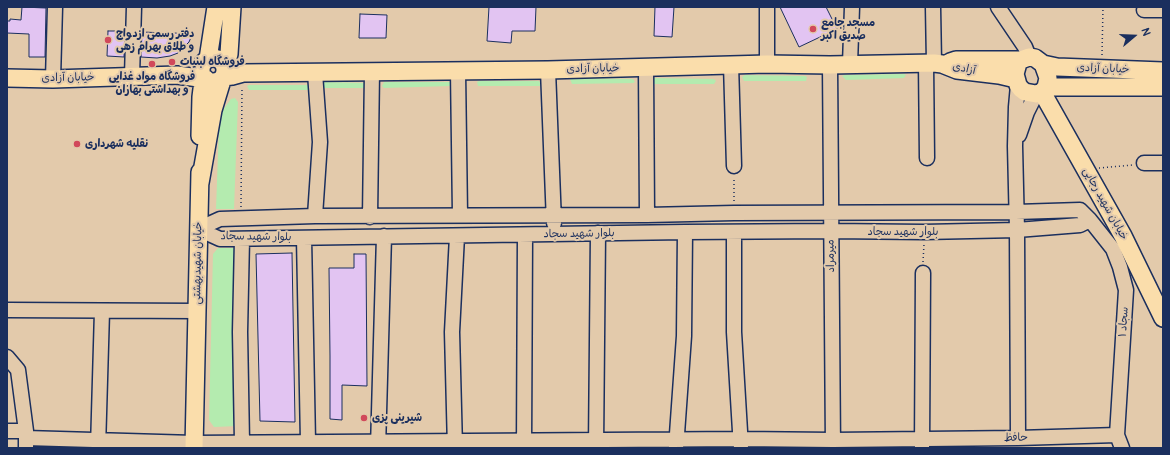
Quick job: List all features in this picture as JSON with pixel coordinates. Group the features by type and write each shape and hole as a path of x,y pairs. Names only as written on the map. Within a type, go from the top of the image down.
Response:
{"main road":[{"path":"206,79 202,73 202,69 206,60 216,7"},
{"path":"200,183 213,110 229,54 232,7"},
{"path":"216,58 220,59 224,71 221,80 214,82 206,79 177,75 190,72 206,60 216,58"},
{"name":"آزادی","path":"934,64 956,60 1031,60"},
{"name":"خیابان آزادی","path":"1031,60 1057,67 1163,71"},
{"path":"1031,60 1048,78 1041,91 1025,92 1017,82 1015,68 1031,60"},
{"name":"خیابان آزادی","path":"224,71 232,76 243,73 548,70 646,68 731,64 934,64"},
{"name":"آزادی","path":"934,64 957,70 1000,75 1017,82"},
{"name":"خیابان آزادی","path":"7,78 53,79 177,75"},
{"name":"خیابان شهیدبهشتی","path":"194,445 201,97 206,79"},
{"name":"خیابان آزادی","path":"1041,91 1163,87"},
{"name":"خیابان شهید رجایی","path":"1041,91 1123,236 1163,318"}],"street":[{"path":"53,79 55,7"},
{"path":"132,76 134,7"},
{"path":"998,7 1025,47 1031,60"},
{"path":"767,10 767,64"},
{"path":"1144,10 1163,10"},
{"path":"850,64 852,12"},
{"path":"927,158 934,64 933,13"},
{"path":"731,64 734,166"},
{"name":"میرمراد","path":"830,65 830,231 833,444"},
{"path":"646,68 647,215"},
{"path":"548,70 554,234"},
{"path":"370,217 372,71"},
{"path":"458,71 460,215"},
{"path":"315,73 320,142 315,216"},
{"path":"1017,82 1015,146 1018,438"},
{"path":"1015,146 1027,112 1041,91"},
{"path":"1144,163 1163,164"},
{"name":"بلوار شهید سجاد","path":"198,229 220,218 315,216 370,217 460,215 1016,212 1083,218"},
{"name":"بلوار شهید سجاد","path":"198,229 220,239 685,232 924,232 1017,230 1083,218"},
{"name":"سجاد ۱","path":"1083,218 1113,249 1120,267 1126,290 1117,435"},
{"path":"676,444 684,336 685,232"},
{"path":"734,232 734,332 741,444"},
{"path":"596,444 598,233"},
{"path":"524,444 525,235"},
{"path":"378,445 384,236"},
{"path":"455,444 452,332 457,236"},
{"path":"304,238 308,442"},
{"path":"242,239 240,332 242,442"},
{"path":"922,444 923,273"},
{"path":"7,310 197,311"},
{"path":"98,444 102,311"},
{"path":"7,357 18,370 26,439"},
{"name":"حافظ","path":"7,431 26,439 98,444 194,445 242,442 308,442 378,445 922,444 1018,438 1117,435"},
{"path":"1117,435 1122,448"}],"path":[{"path":"1102,7 1102,69"},
{"path":"241,218 241,91 243,73"},
{"path":"1086,169 1144,163"},
{"path":"734,166 734,213"},
{"path":"923,273 924,232"}],"green space":[{"path":"745,75 807,77 806,81 744,81 742,77"},
{"path":"845,75 906,75 904,78 846,80 842,76"},
{"path":"570,79 633,79 635,82 572,84"},
{"path":"651,79 714,79 716,81 714,84 653,84"},
{"path":"539,81 541,84 540,86 478,86 477,82"},
{"path":"321,82 368,83 367,88 320,88"},
{"path":"384,82 450,82 452,85 384,88 382,86"},
{"path":"309,85 310,90 249,90 247,86"},
{"path":"235,98 238,102 234,209 216,209 219,126 222,111 231,99"},
{"path":"218,248 238,248 238,426 214,427 209,420 213,254"}],"building":[{"path":"22,7 46,8 45,57 29,57 29,34 7,33 7,21 10,21 10,19 21,20"},
{"path":"489,7 536,7 535,31 512,31 511,43 487,41"},
{"path":"655,7 674,7 672,37 654,36"},
{"path":"780,7 826,7 837,29 799,47"},
{"path":"360,14 387,15 386,38 359,38"},
{"path":"108,31 125,31 124,57 107,56"},
{"path":"142,32 166,32 192,35 189,42 178,53 157,58 141,57"},
{"path":"292,253 295,422 260,421 256,254"},
{"path":"354,254 366,254 367,386 342,385 342,420 330,419 329,268 354,268"}],"place":[{"name":"مسجد جامع صدیق اکبر","path":"813,29"},
{"name":"دفتر رسمی ازدواج و طلاق بهرام زهی","path":"108,40"},
{"name":"فروشگاه لبنیات","path":"172,62"},
{"name":"فروشگاه مواد غذایی و بهداشتی بهاران","path":"152,64"},
{"name":"نقلیه شهرداری","path":"77,144"},
{"name":"شیرینی پزی","path":"364,418"}]}
